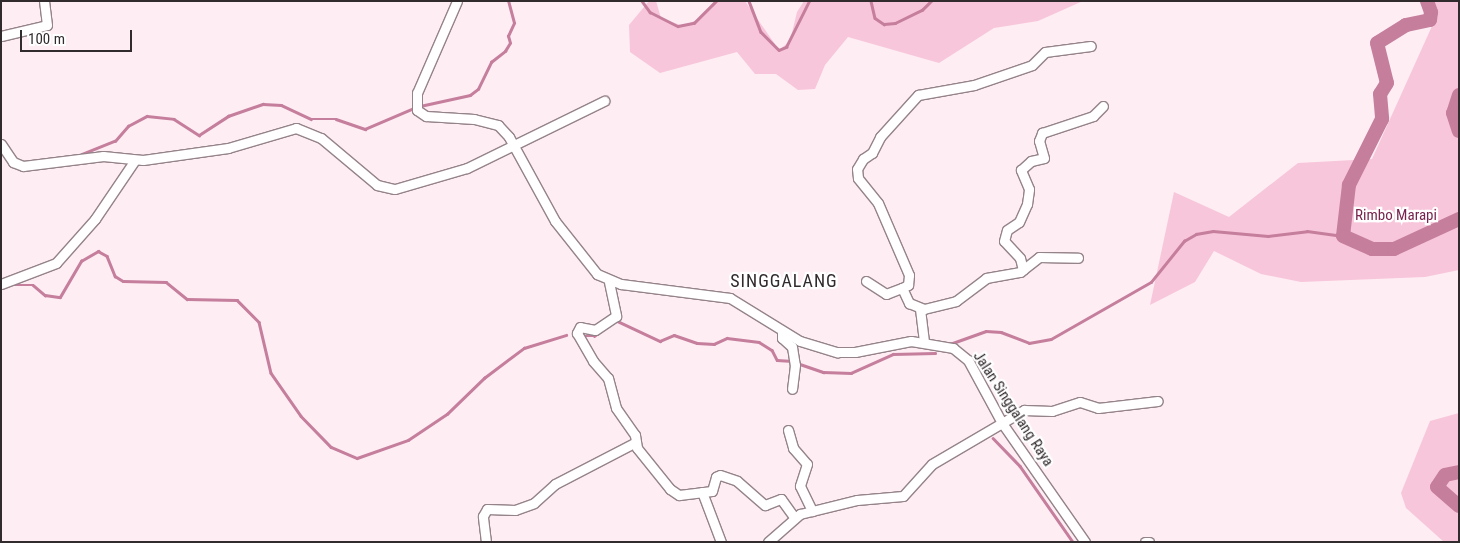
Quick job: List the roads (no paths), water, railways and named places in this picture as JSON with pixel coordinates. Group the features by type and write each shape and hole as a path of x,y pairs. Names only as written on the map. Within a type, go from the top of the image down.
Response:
{"street":[{"path":"1,36 47,25 44,1"},
{"path":"457,1 417,93 417,110 426,116 488,121 498,125 513,144 560,229 583,260 609,282 616,316 595,330 580,327 577,333 593,361 608,378 616,408 635,435 637,448 673,492 681,496 712,492 716,477 720,475 737,481 765,505 782,499 794,517"},
{"path":"866,281 886,294 908,285 909,275 878,203 858,178 857,169 863,158 872,153 880,137 918,96 974,85 1032,64 1045,52 1090,46"},
{"path":"1,144 13,162 22,166 104,156 135,160 218,150 296,128 321,138 376,185 395,190 467,168 604,101"},
{"path":"1023,270 1020,258 1004,241 1007,230 1019,222 1027,204 1029,189 1021,170 1030,161 1044,158 1039,141 1042,133 1093,116 1103,106"},
{"path":"1,284 56,263 95,219 135,160"},
{"path":"902,288 909,303 920,309 956,302 986,278 1023,270 1043,257 1078,258"},
{"name":"Jalan Singgalang Raya","path":"609,282 730,298 782,331 815,347 837,352 855,352 897,342 924,342 953,348 963,355 1002,423 1085,542"},
{"path":"920,309 924,342"},
{"path":"782,331 782,338 792,347 795,363 792,390"},
{"path":"768,542 794,517 857,500 903,496 932,464 1027,409 1052,411 1080,402 1098,408 1158,402"},
{"path":"788,430 792,448 807,464 800,486 812,511"},
{"path":"486,542 483,516 487,509 516,510 534,503 555,484 636,442"},
{"path":"702,492 721,542"},
{"path":"1145,542 1150,542"}],"waterway":[{"path":"420,106 470,95 478,89 491,62 505,51 510,43 508,36 514,23 508,1"},
{"path":"642,1 650,12 678,26 694,23 716,1"},
{"path":"749,1 761,32 779,50 786,47 809,1"},
{"path":"871,1 875,18 884,24 895,23 922,10 931,1"},
{"path":"1427,1 1431,12 1430,20 1406,25 1377,43 1387,83 1380,94 1382,119 1349,185 1343,236 1372,249 1394,249 1459,219"},
{"path":"1459,95 1453,113 1459,131"},
{"path":"82,154 115,141 128,126 147,116 174,119 199,135 228,116 263,104 281,105 311,119 336,119 365,129 414,108"},
{"path":"947,345 986,331 1001,332 1029,343 1051,339 1151,282 1184,241 1196,234 1213,231 1268,236 1307,231 1343,236"},
{"path":"10,285 33,285 45,295 60,297 81,261 98,251 107,256 115,276 123,281 166,282 187,299 237,300 259,322 271,373 301,416 331,447 357,458 408,440 447,414 484,378 524,348 566,335"},
{"path":"582,336 594,336 615,320 660,341 674,335 697,343 714,344 727,338 759,342 772,350 777,360 792,361"},
{"path":"797,363 823,372 851,373 893,354 935,353"},
{"path":"993,438 1020,466 1073,542"},
{"path":"1459,472 1445,475 1437,487 1459,506"}],"district":[{"name":"SINGGALANG","path":"784,281"}],"park label":[{"name":"Rimbo Marapi","path":"1396,216"}]}
